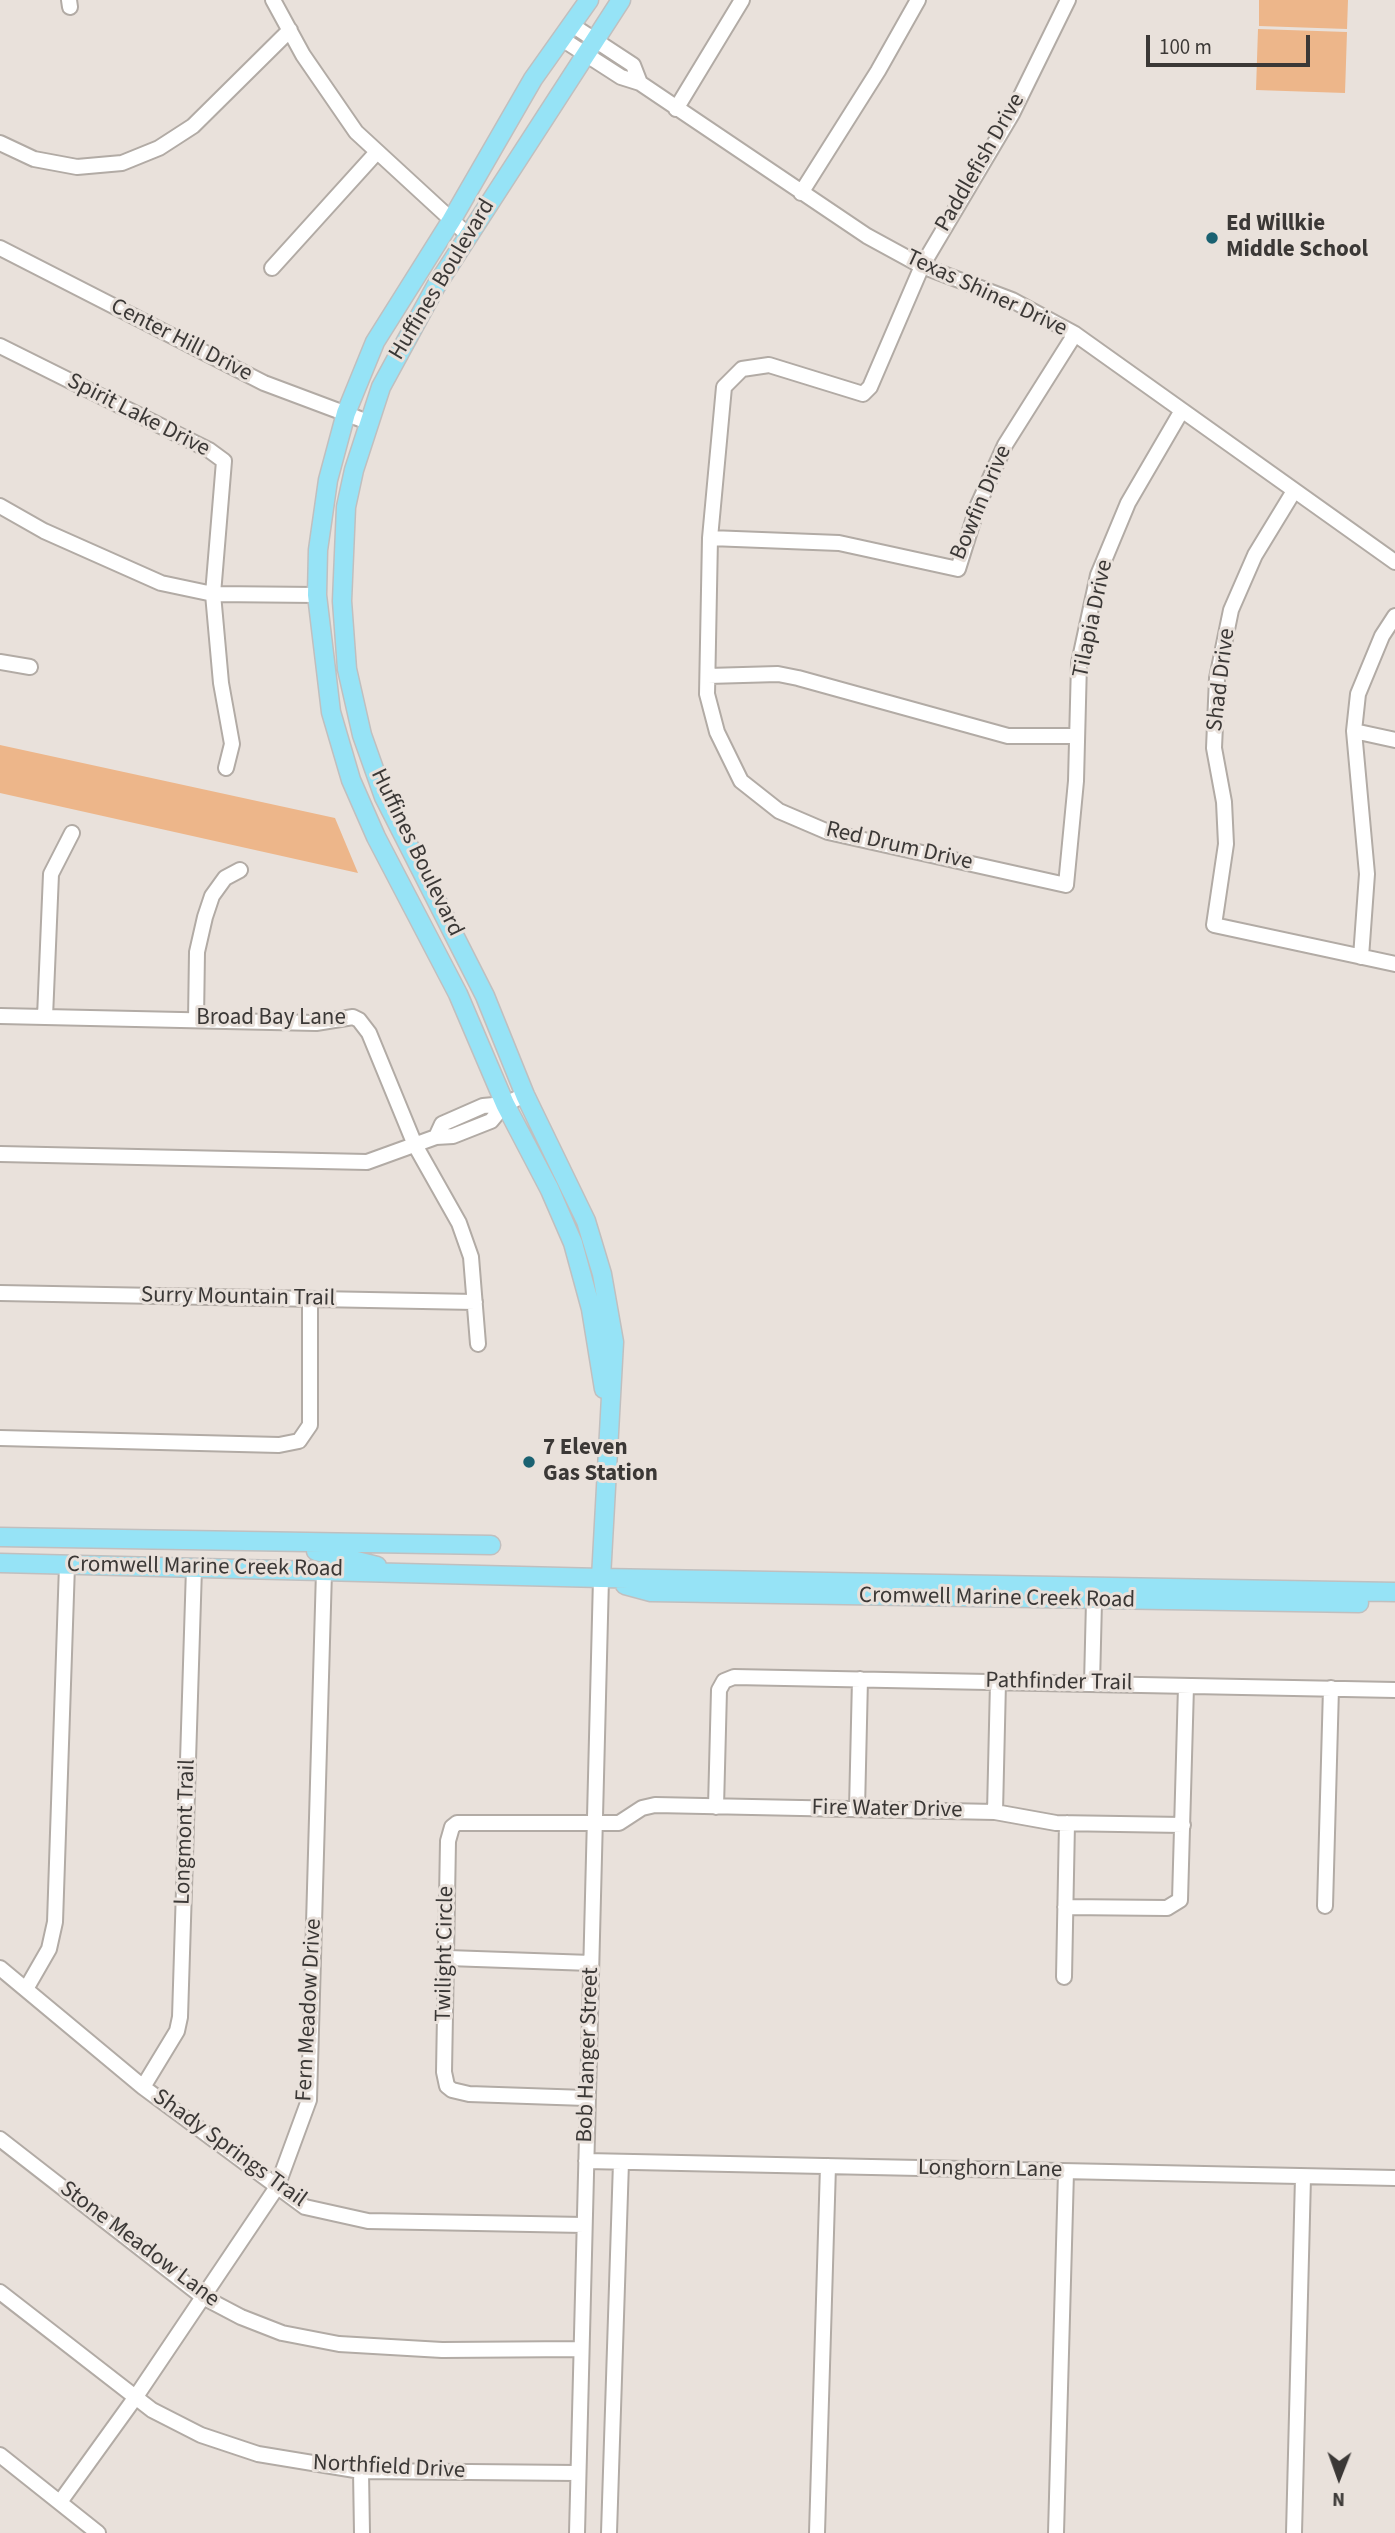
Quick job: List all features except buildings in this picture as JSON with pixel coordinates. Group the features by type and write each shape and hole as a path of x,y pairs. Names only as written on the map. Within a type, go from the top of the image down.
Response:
{"main road":[{"name":"Huffines Boulevard","path":"589,0 533,79 451,221 375,342 346,413 328,480 318,550 317,595 320,645 331,712 351,780 376,837 458,994 505,1104 550,1190 573,1243 590,1309 609,1416"},
{"name":"Huffines Boulevard","path":"601,1578 614,1342 603,1275 586,1221 525,1095 464,950 384,797 362,735 347,669 343,553 346,507 368,422 398,352 556,96 621,0"},
{"name":"Cromwell Marine Creek Road","path":"0,1537 491,1545"},
{"name":"Cromwell Marine Creek Road","path":"285,1543 410,1574"},
{"name":"Cromwell Marine Creek Road","path":"0,1563 601,1578 1395,1592"},
{"name":"Cromwell Marine Creek Road","path":"601,1578 651,1592 1395,1604"}],"street":[{"path":"273,0 356,132 469,236"},
{"path":"676,109 742,0"},
{"path":"801,193 878,71 918,0"},
{"name":"Paddlefish Drive","path":"710,538 724,387 742,369 769,365 863,394 870,387 922,266 1012,114 1068,0"},
{"path":"0,143 34,159 77,167 122,163 159,148 193,126 290,30"},
{"name":"Texas Shiner Drive","path":"567,32 588,46 621,77 640,83 867,236 922,266 1012,300 1074,334 1395,562"},
{"path":"272,268 377,152"},
{"name":"Center Hill Drive","path":"0,248 264,383 368,422"},
{"name":"Bowfin Drive","path":"710,538 839,543 958,569 978,505 1005,445 1074,334"},
{"name":"Spirit Lake Drive","path":"0,346 209,450 223,461 213,594 220,683 232,744 226,768"},
{"name":"Tilapia Drive","path":"1066,885 1077,736 1079,663 1098,575 1128,503 1181,412"},
{"name":"Shad Drive","path":"1294,491 1255,555 1231,610 1217,678 1214,748 1224,802 1226,844 1214,925 1361,957"},
{"path":"0,506 44,531 162,583 213,594 317,595"},
{"name":"Red Drum Drive","path":"710,538 707,694 717,732 741,781 779,811 828,832 1066,885"},
{"path":"1395,616 1382,636 1358,694 1354,731 1367,874 1361,957 1395,964"},
{"path":"0,662 30,667"},
{"path":"708,676 788,676 1008,736 1077,736"},
{"path":"1354,731 1395,740"},
{"path":"45,1017 51,874 72,832"},
{"path":"196,1020 197,952 205,917 212,896 225,878 240,870"},
{"name":"Broad Bay Lane","path":"0,1016 316,1023 353,1017 359,1020 369,1033 415,1145 459,1223 471,1257 478,1344"},
{"path":"0,1154 367,1162 436,1137 453,1136 491,1121 505,1104 525,1095"},
{"name":"Surry Mountain Trail","path":"0,1293 475,1302"},
{"path":"0,1438 279,1445 299,1441 310,1425 310,1299"},
{"path":"26,1989 49,1949 55,1922 67,1565"},
{"name":"Longmont Trail","path":"143,2087 177,2031 180,2017 194,1568"},
{"name":"Fern Meadow Drive","path":"60,2502 135,2398 277,2187 309,2100 324,1572"},
{"name":"Bob Hanger Street","path":"577,2533 601,1578"},
{"path":"1092,1684 1094,1601"},
{"name":"Pathfinder Trail","path":"716,1807 719,1690 724,1681 734,1677 1395,1690"},
{"path":"857,1810 860,1679"},
{"path":"995,1812 998,1682"},
{"path":"1065,1907 1174,1906 1181,1894 1186,1686"},
{"path":"1325,1906 1331,1688"},
{"name":"Fire Water Drive","path":"595,1824 619,1823 649,1805 995,1812 1067,1823 1183,1825"},
{"name":"Twilight Circle","path":"586,2098 470,2094 452,2090 444,2072 448,1841 452,1826 463,1821 595,1824"},
{"path":"1064,1977 1067,1823"},
{"path":"448,1958 591,1963"},
{"name":"Shady Springs Trail","path":"0,1968 143,2087 305,2207 368,2221 584,2225"},
{"name":"Stone Meadow Lane","path":"0,2139 204,2297 241,2318 282,2333 339,2344 442,2350 580,2349"},
{"name":"Longhorn Lane","path":"586,2161 1395,2179"},
{"name":"Bob Hanger Street","path":"609,2533 621,2162"},
{"path":"817,2533 828,2166"},
{"path":"1056,2533 1066,2172"},
{"path":"1294,2533 1303,2176"},
{"name":"Northfield Drive","path":"0,2292 135,2398 201,2435 258,2454 361,2470 577,2473"},
{"path":"0,2455 98,2533"},
{"path":"361,2470 362,2533"}],"shaded area":[{"path":"1259,0 1348,0 1347,29 1259,26"},
{"path":"1258,29 1347,32 1345,93 1256,90"},
{"path":"0,745 335,818 358,873 0,793"}],"place":[{"name":"Ed Willkie Middle School","path":"1212,238"},
{"name":"7 Eleven Gas Station","path":"529,1462"}]}
